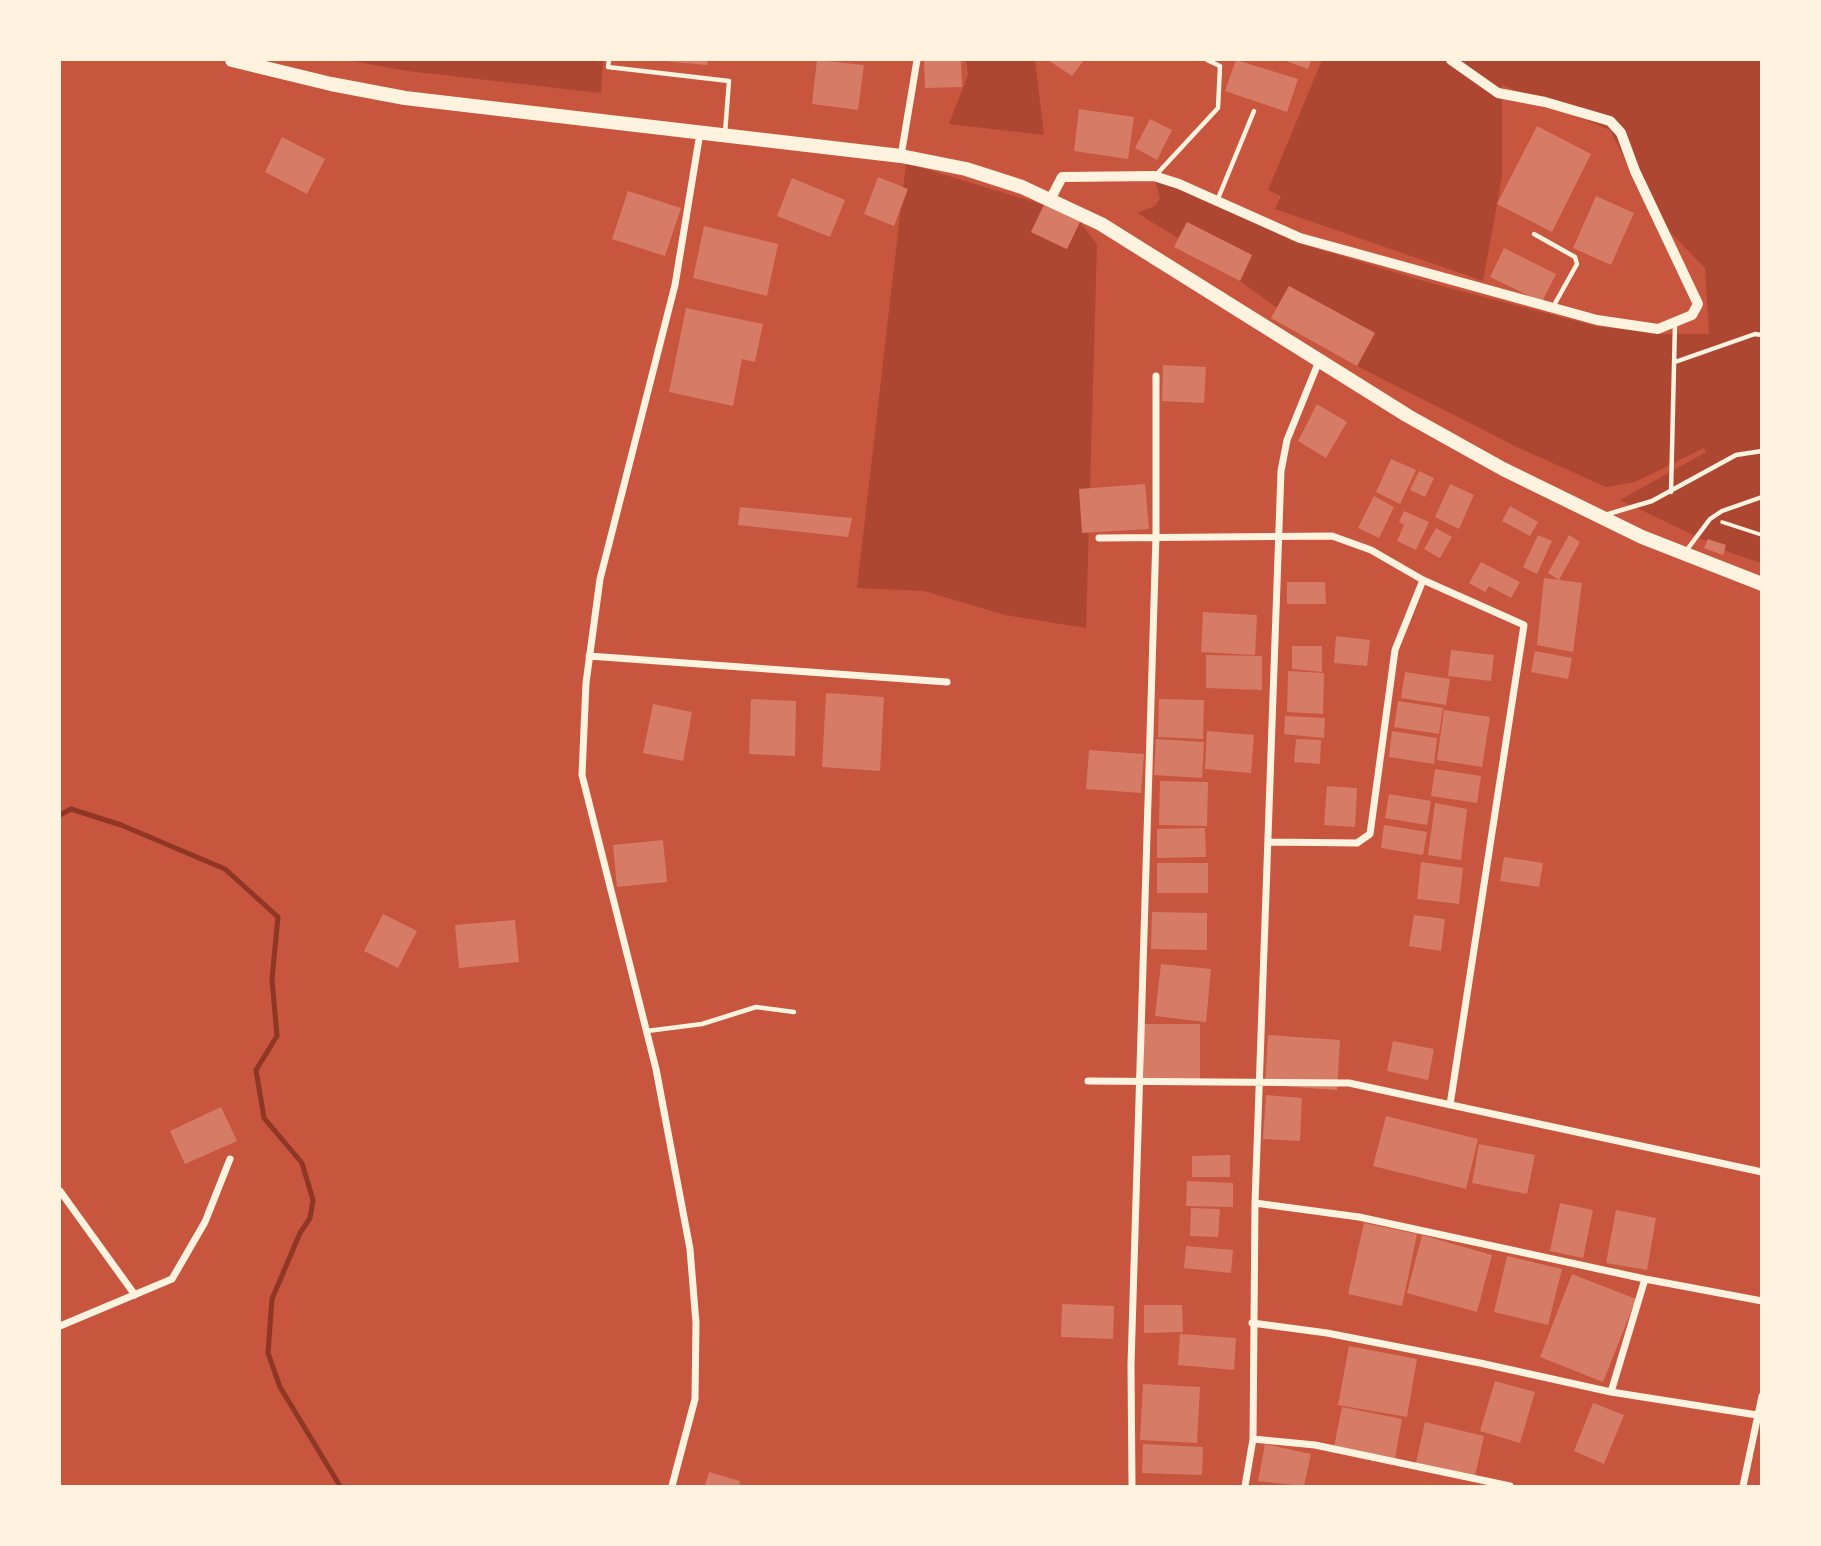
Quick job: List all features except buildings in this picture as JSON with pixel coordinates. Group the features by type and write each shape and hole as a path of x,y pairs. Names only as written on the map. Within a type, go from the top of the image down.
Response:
{"main road":[{"path":"232,60 331,84 405,98 901,156 966,169 1051,198 1101,224 1319,362 1503,470 1684,555 1762,584"}],"street":[{"path":"901,156 917,60"},
{"path":"1051,198 1062,177 1154,176 1300,238 1597,320 1658,329 1692,315 1698,304 1635,171 1621,133 1610,121 1499,93 1451,60"},
{"path":"672,1486 695,1399 696,1323 690,1249 646,1031 582,775 589,656 600,579 676,285 700,132"},
{"path":"1245,1486 1253,1439 1255,1203 1281,537 1281,471 1287,440 1319,362"},
{"path":"1132,1486 1131,1365 1156,536 1156,376"},
{"path":"1099,538 1332,536 1354,542 1423,580 1524,625 1450,1105"},
{"path":"1269,842 1357,843 1370,834 1395,650 1423,580"},
{"path":"589,656 947,682"},
{"path":"1088,1081 1349,1083 1762,1172"},
{"path":"60,1326 172,1279 205,1222 230,1158"},
{"path":"60,1191 135,1295"},
{"path":"1255,1203 1359,1217 1645,1279 1762,1301"},
{"path":"1611,1392 1645,1279"},
{"path":"1252,1323 1326,1333 1611,1392 1757,1415"},
{"path":"1743,1486 1762,1396"},
{"path":"1253,1439 1315,1445 1510,1486"}],"lane":[{"path":"609,60 608,67 729,81 725,135"},
{"path":"1154,176 1218,108 1220,66 1207,60"},
{"path":"1217,201 1254,111"},
{"path":"1534,234 1575,257 1577,264 1552,308"},
{"path":"1671,492 1675,323"},
{"path":"1675,362 1755,334 1762,335"},
{"path":"1599,517 1652,501 1736,455 1762,451"},
{"path":"1684,555 1698,531 1722,510 1762,497"},
{"path":"646,1031 702,1024 755,1007 794,1012"}],"path":[{"path":"1710,519 1762,535"}],"shaded area":[{"path":"347,60 603,60 601,93 407,71"},
{"path":"966,60 1035,60 1044,135 949,124 968,75"},
{"path":"1322,60 1761,60 1761,563 1731,553 1620,500 1706,452 1704,448 1635,482 1606,487 1519,448 1357,366 1375,333 1289,286 1277,308 1240,281 1252,255 1187,222 1178,238 1137,213 1155,206 1160,198 1155,181 1195,193 1292,241 1427,282 1595,326 1661,334 1709,334 1705,268 1654,216 1610,130 1502,85 1502,177 1483,281 1275,209 1281,196 1268,190"},
{"path":"906,163 1044,205 1031,232 1066,249 1080,222 1097,244 1086,628 1005,615 924,591 857,588"}],"waterway":[{"path":"60,815 71,809 121,825 225,869 278,917 272,979 277,1036 256,1070 264,1118 302,1163 313,1200 310,1218 300,1233 272,1299 268,1353 280,1387 340,1486"}]}
